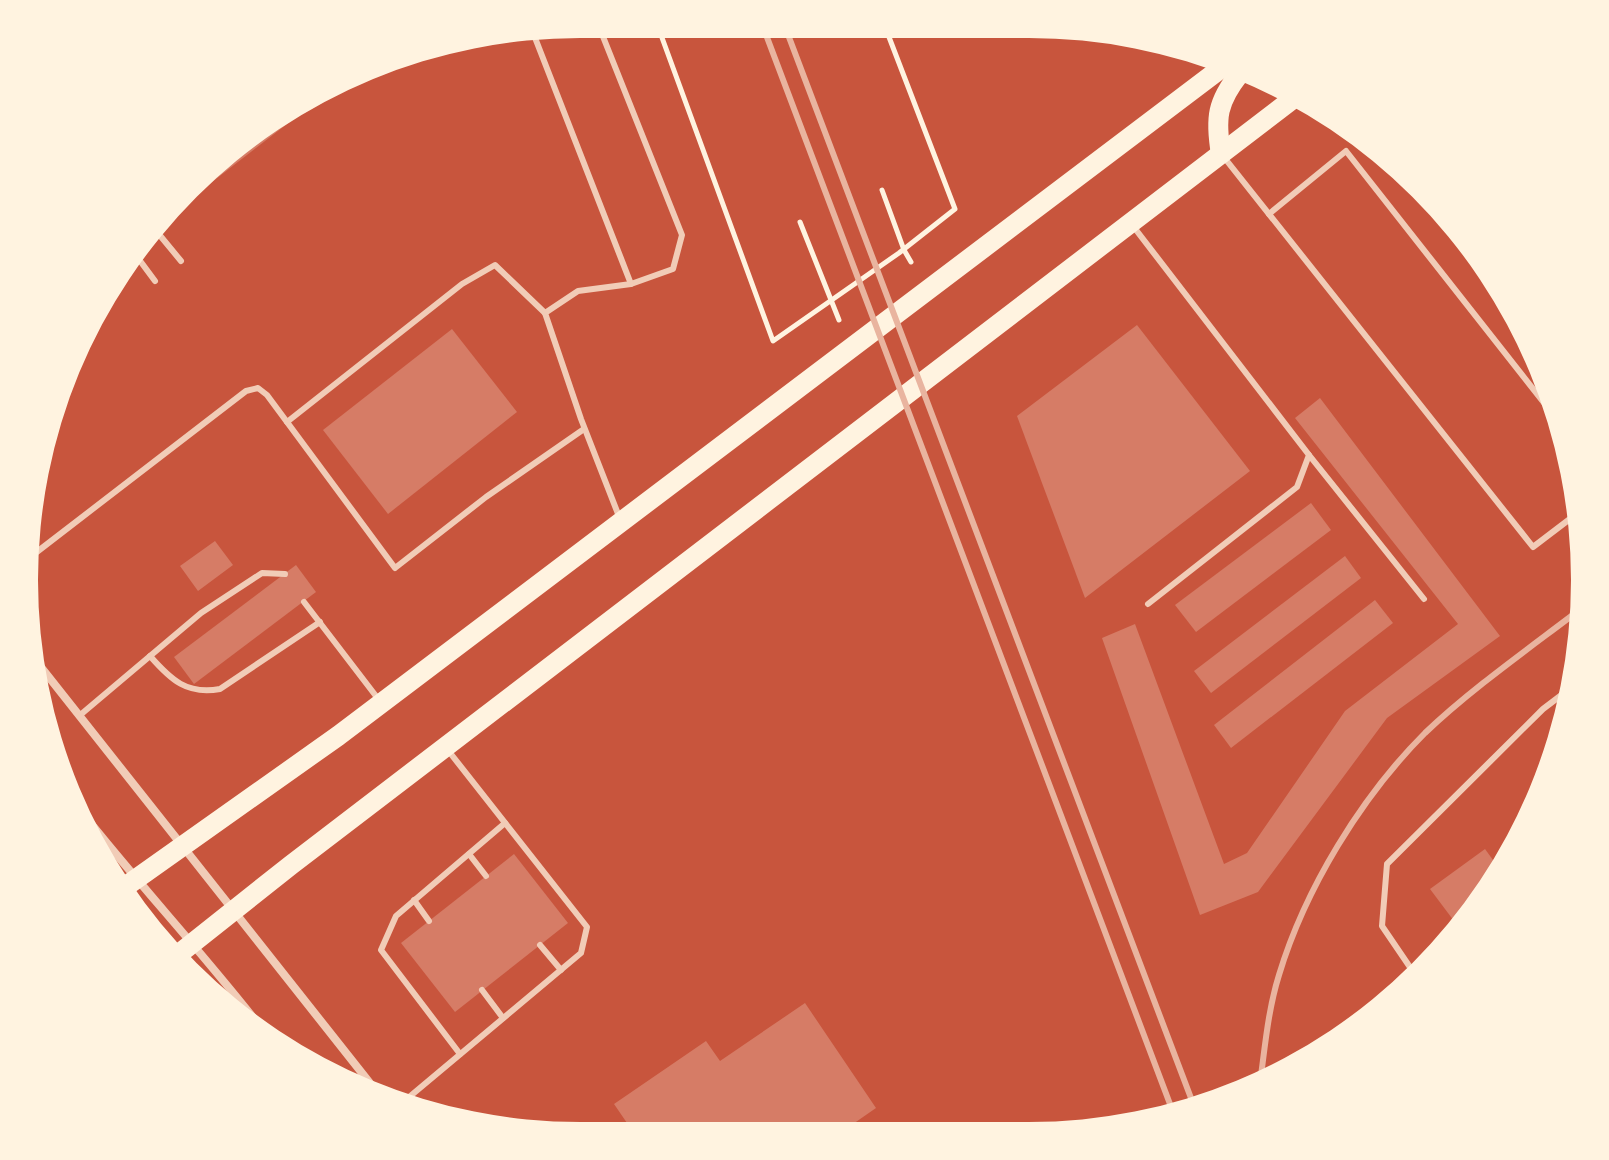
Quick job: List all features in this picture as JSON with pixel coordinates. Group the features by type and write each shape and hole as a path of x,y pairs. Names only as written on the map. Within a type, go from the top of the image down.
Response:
{"main road":[{"path":"130,883 382,703 622,524 1216,72"},
{"path":"1221,154 1216,124 1227,90 1236,79"},
{"path":"185,950 1287,104"}],"street":[{"path":"46,674 366,1078"},
{"path":"136,890 193,943 240,1001"}],"lane":[{"path":"545,313 578,291 631,284 673,269 682,235 604,38"},
{"path":"536,40 631,284"},
{"path":"1269,214 1346,151 1538,395"},
{"path":"1221,154 1533,547 1567,521"},
{"path":"1131,223 1424,599"},
{"path":"161,237 181,261"},
{"path":"141,262 155,281"},
{"path":"287,422 462,284 495,265 545,313 584,429 622,524"},
{"path":"39,550 246,391 258,388 267,395 395,568 486,497 584,429"},
{"path":"1148,604 1297,487 1309,455"},
{"path":"79,716 201,613 262,573 285,574"},
{"path":"304,602 382,703"},
{"path":"150,656 161,670 189,690 204,692 220,689 320,622"},
{"path":"1409,966 1382,926 1387,864 1558,697"},
{"path":"412,1095 581,953 587,927 445,747"},
{"path":"460,1054 381,950 396,916 505,823"},
{"path":"469,854 486,876"},
{"path":"414,900 429,921"},
{"path":"540,945 561,970"},
{"path":"482,990 503,1018"}],"path":[{"path":"662,38 773,341 904,250 955,209 889,38"},
{"path":"882,190 911,262"},
{"path":"800,222 839,320"}],"building":[{"path":"286,125 219,176 250,150"},
{"path":"1137,325 1250,471 1085,598 1017,416"},
{"path":"452,329 517,412 388,514 323,430"},
{"path":"1320,398 1500,636 1387,718 1258,892 1200,915 1102,638 1135,624 1224,864 1247,853 1345,711 1458,624 1295,418"},
{"path":"1311,503 1331,530 1196,632 1175,605"},
{"path":"215,541 233,565 198,591 180,566"},
{"path":"1345,556 1361,578 1211,693 1194,671"},
{"path":"296,565 316,592 194,684 174,657"},
{"path":"1375,600 1393,623 1231,748 1214,725"},
{"path":"1485,849 1493,860 1452,918 1430,889"},
{"path":"514,854 568,923 455,1012 401,943"},
{"path":"805,1003 876,1108 856,1122 626,1122 614,1104 706,1041 720,1061"}],"railway":[{"path":"767,38 1170,1104"},
{"path":"789,38 1191,1097"},
{"path":"1262,1069 1272,1002 1290,943 1320,878 1358,815 1401,758 1425,733 1481,684 1570,617"}]}
